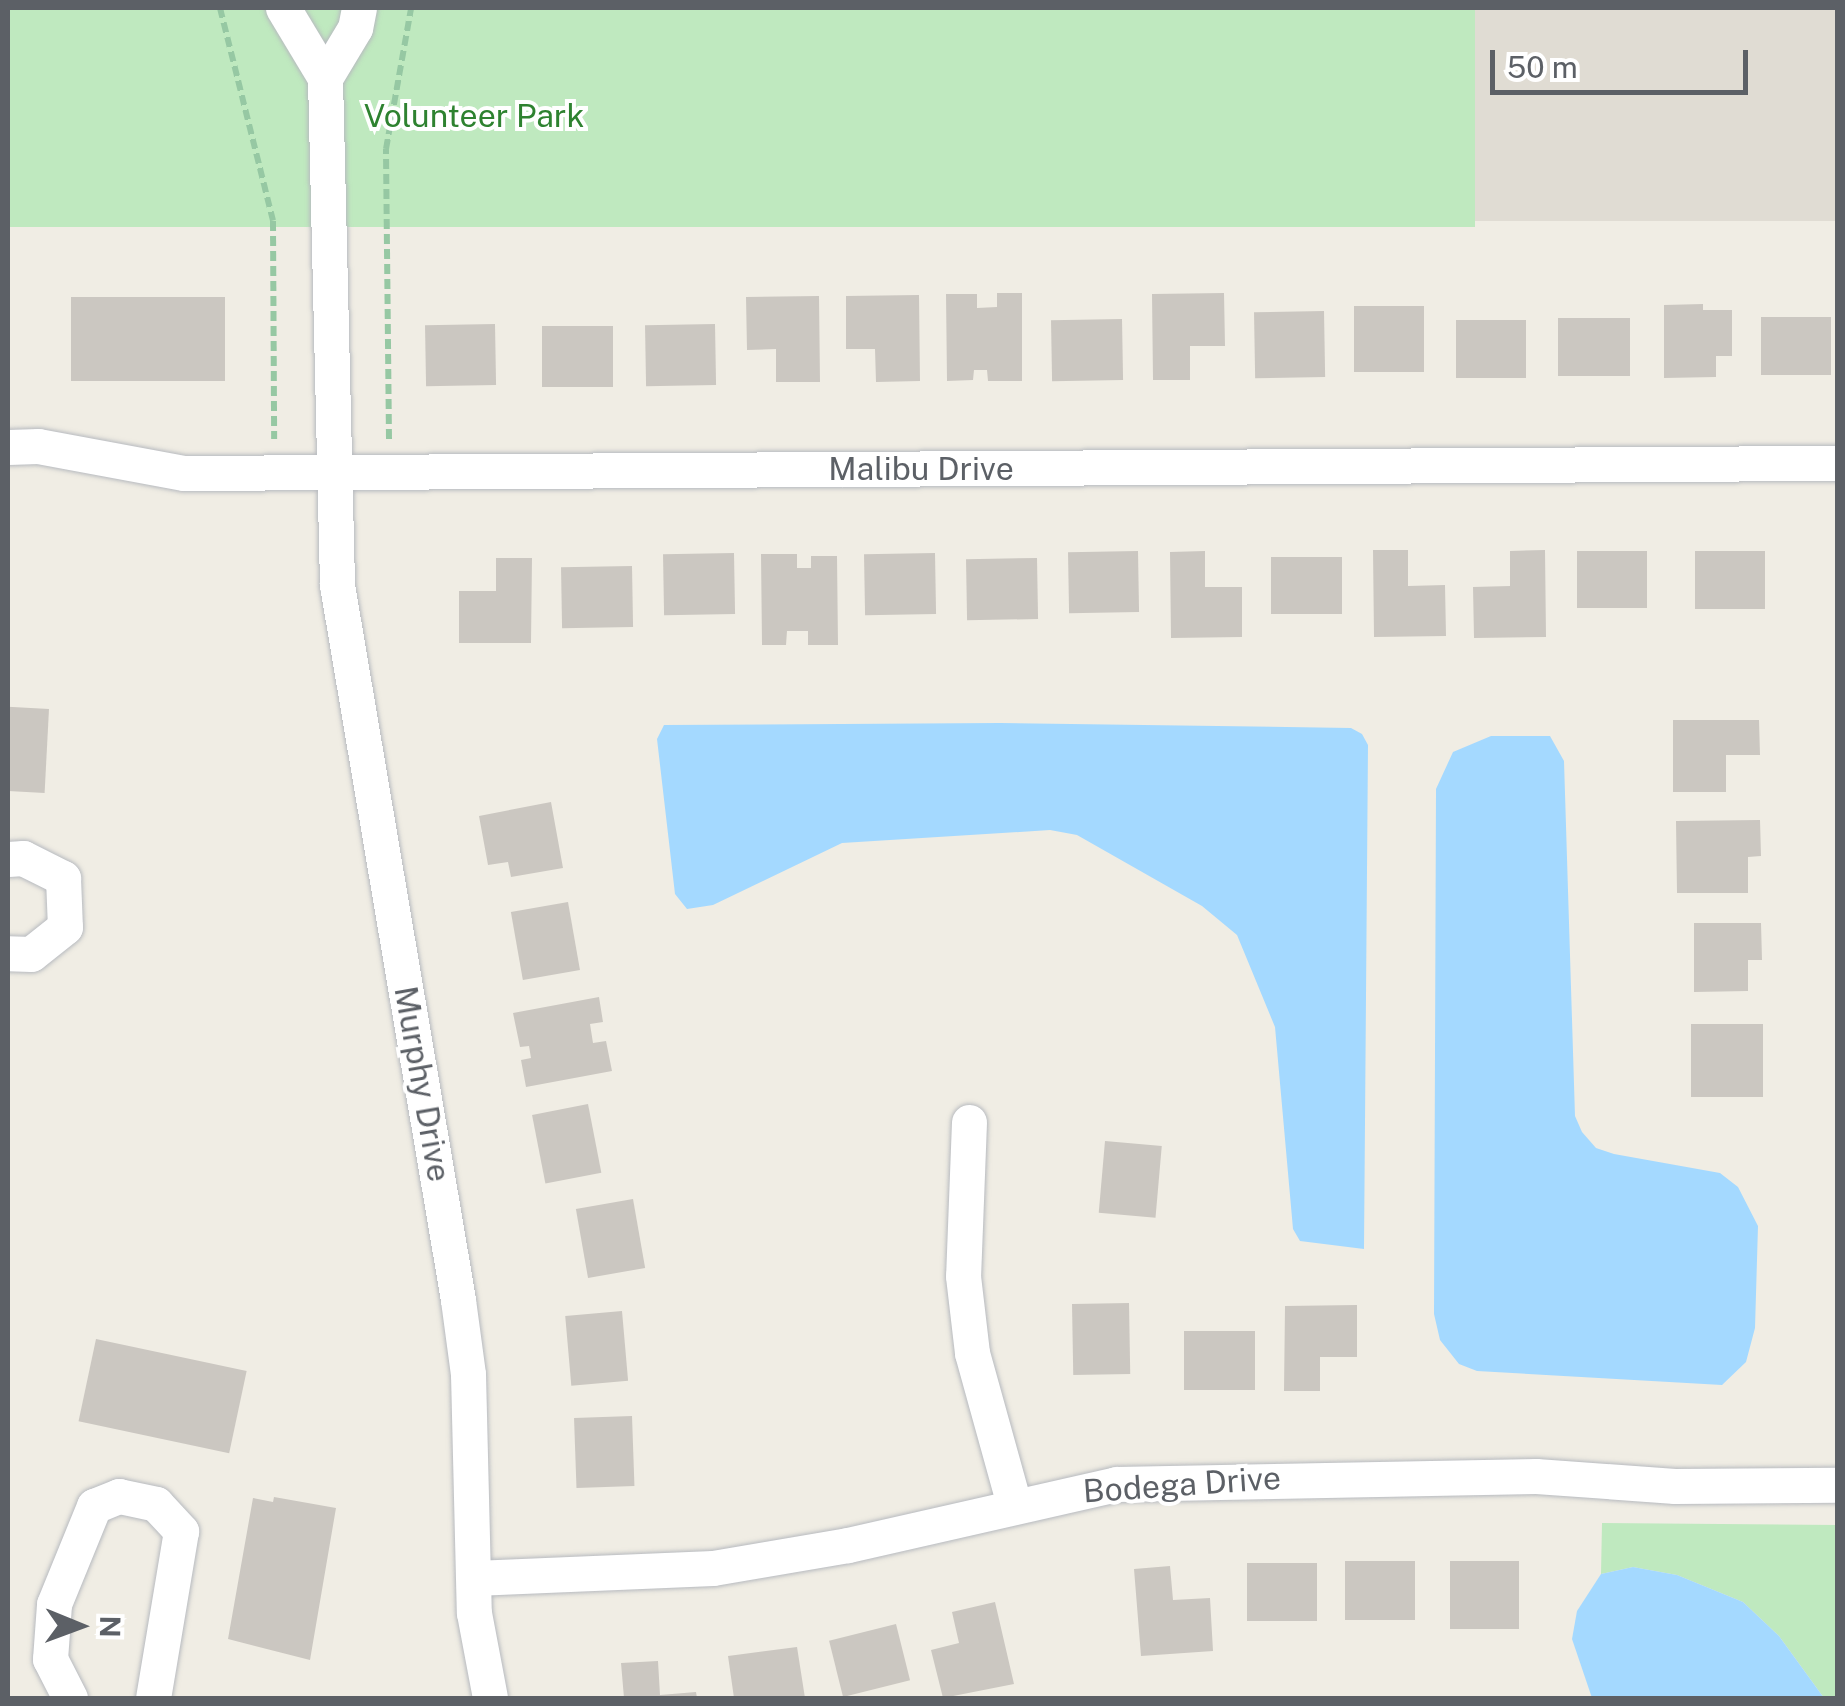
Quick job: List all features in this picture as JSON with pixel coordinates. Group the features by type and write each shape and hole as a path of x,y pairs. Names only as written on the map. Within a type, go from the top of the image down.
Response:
{"street":[{"path":"284,8 325,78"},
{"path":"325,78 359,8"},
{"name":"Murphy Drive","path":"325,78 330,472 338,584 461,1319 476,1638 490,1698"},
{"name":"Malibu Drive","path":"8,446 38,446 170,472 274,474 1838,463"},
{"path":"8,859 23,858 63,878 65,927 31,954 8,954"},
{"path":"969,1122 963,1276 972,1353 1014,1504"},
{"name":"Bodega Drive","path":"474,1578 713,1568 848,1545 1014,1504 1116,1484 1208,1478 1536,1476 1675,1486 1838,1486"},
{"path":"70,1698 50,1660 54,1604 94,1506 119,1496 156,1504 181,1530 154,1698"}],"path":[{"path":"220,8 273,220 274,474"},
{"path":"390,472 386,149 411,8"}],"shaded area":[{"path":"1475,8 1837,8 1837,221 1475,221"}],"green space":[{"name":"Volunteer Park","path":"8,8 1475,8 1475,227 8,227"},
{"path":"1602,1523 1837,1525 1837,1698 1824,1698 1779,1636 1743,1602 1677,1575 1633,1567 1601,1574"}],"water":[{"path":"1000,723 1351,728 1362,734 1368,745 1364,1249 1300,1241 1293,1229 1275,1027 1237,935 1202,906 1077,835 1050,830 842,843 713,905 687,909 675,894 657,739 664,725"},
{"path":"1491,736 1550,736 1564,761 1575,1116 1582,1132 1596,1148 1614,1154 1720,1173 1738,1187 1758,1226 1755,1328 1746,1362 1722,1385 1477,1371 1459,1364 1440,1340 1434,1314 1436,789 1453,752"},
{"path":"1633,1567 1677,1575 1743,1602 1779,1636 1824,1698 1592,1698 1572,1639 1577,1611 1601,1574"}],"building":[{"path":"997,293 1022,293 1022,381 988,381 987,370 974,370 973,380 947,381 946,294 977,294 977,308 997,307"},
{"path":"1224,293 1225,346 1190,346 1190,380 1153,380 1152,294"},
{"path":"919,295 920,381 876,382 875,349 846,349 846,296"},
{"path":"819,296 820,382 776,382 776,349 747,350 746,297"},
{"path":"71,297 225,297 225,381 71,381"},
{"path":"1703,304 1703,310 1732,310 1732,356 1716,356 1716,377 1664,378 1664,305"},
{"path":"1354,306 1424,306 1424,372 1354,372"},
{"path":"1324,311 1325,377 1255,378 1254,312"},
{"path":"1761,317 1831,317 1831,375 1761,375"},
{"path":"1558,318 1630,318 1630,376 1558,376"},
{"path":"1122,319 1123,380 1052,381 1051,320"},
{"path":"1456,320 1526,320 1526,378 1456,378"},
{"path":"495,324 496,385 426,386 425,325"},
{"path":"715,324 716,385 646,386 645,325"},
{"path":"542,326 613,326 613,387 542,387"},
{"path":"1373,550 1408,550 1408,586 1445,585 1446,636 1374,637"},
{"path":"1545,550 1546,637 1474,638 1473,587 1510,586 1510,551"},
{"path":"1138,551 1139,612 1069,613 1068,552"},
{"path":"1205,551 1205,587 1242,587 1242,637 1171,638 1170,552"},
{"path":"1577,551 1647,551 1647,608 1577,608"},
{"path":"1695,551 1765,551 1765,609 1695,609"},
{"path":"734,553 735,614 664,615 663,554"},
{"path":"935,553 936,614 865,615 864,554"},
{"path":"761,554 797,554 797,568 811,568 811,556 837,556 838,645 808,645 808,631 787,631 786,645 762,645"},
{"path":"1271,557 1342,557 1342,614 1271,614"},
{"path":"496,558 532,558 531,643 459,643 459,591 496,591"},
{"path":"1037,558 1038,619 967,620 966,559"},
{"path":"632,566 633,627 562,628 561,567"},
{"path":"8,707 49,709 45,793 8,791"},
{"path":"1673,720 1759,720 1760,755 1726,755 1726,792 1673,792"},
{"path":"551,802 563,868 511,877 508,862 488,865 479,816"},
{"path":"1760,820 1761,856 1748,857 1748,893 1677,893 1676,821"},
{"path":"568,902 580,970 523,980 511,912"},
{"path":"1694,923 1761,923 1762,960 1748,960 1748,991 1694,992"},
{"path":"599,997 603,1022 590,1024 593,1043 606,1041 612,1071 526,1087 521,1060 531,1058 529,1046 520,1047 513,1013"},
{"path":"1691,1024 1763,1024 1763,1097 1691,1097"},
{"path":"588,1104 601,1173 545,1184 532,1115"},
{"path":"1105,1141 1162,1146 1156,1218 1099,1213"},
{"path":"633,1199 645,1268 588,1278 576,1209"},
{"path":"1129,1303 1130,1374 1073,1375 1072,1304"},
{"path":"1357,1305 1357,1357 1320,1357 1320,1391 1284,1391 1285,1306"},
{"path":"622,1311 628,1381 571,1386 565,1316"},
{"path":"1184,1331 1255,1331 1255,1390 1184,1390"},
{"path":"96,1339 247,1371 229,1453 79,1421"},
{"path":"632,1416 634,1486 576,1488 574,1418"},
{"path":"274,1497 336,1508 310,1660 228,1639 253,1498 273,1502"},
{"path":"1345,1561 1415,1561 1415,1620 1345,1620"},
{"path":"1450,1561 1519,1561 1519,1629 1450,1629"},
{"path":"1247,1563 1317,1563 1317,1621 1247,1621"},
{"path":"1170,1566 1173,1600 1210,1598 1213,1651 1141,1656 1134,1569"},
{"path":"995,1602 1014,1684 943,1698 931,1650 959,1643 952,1612"},
{"path":"896,1624 910,1680 843,1697 829,1641"},
{"path":"797,1647 805,1698 734,1698 728,1656"},
{"path":"658,1661 660,1695 696,1692 697,1698 624,1698 621,1663"}]}
